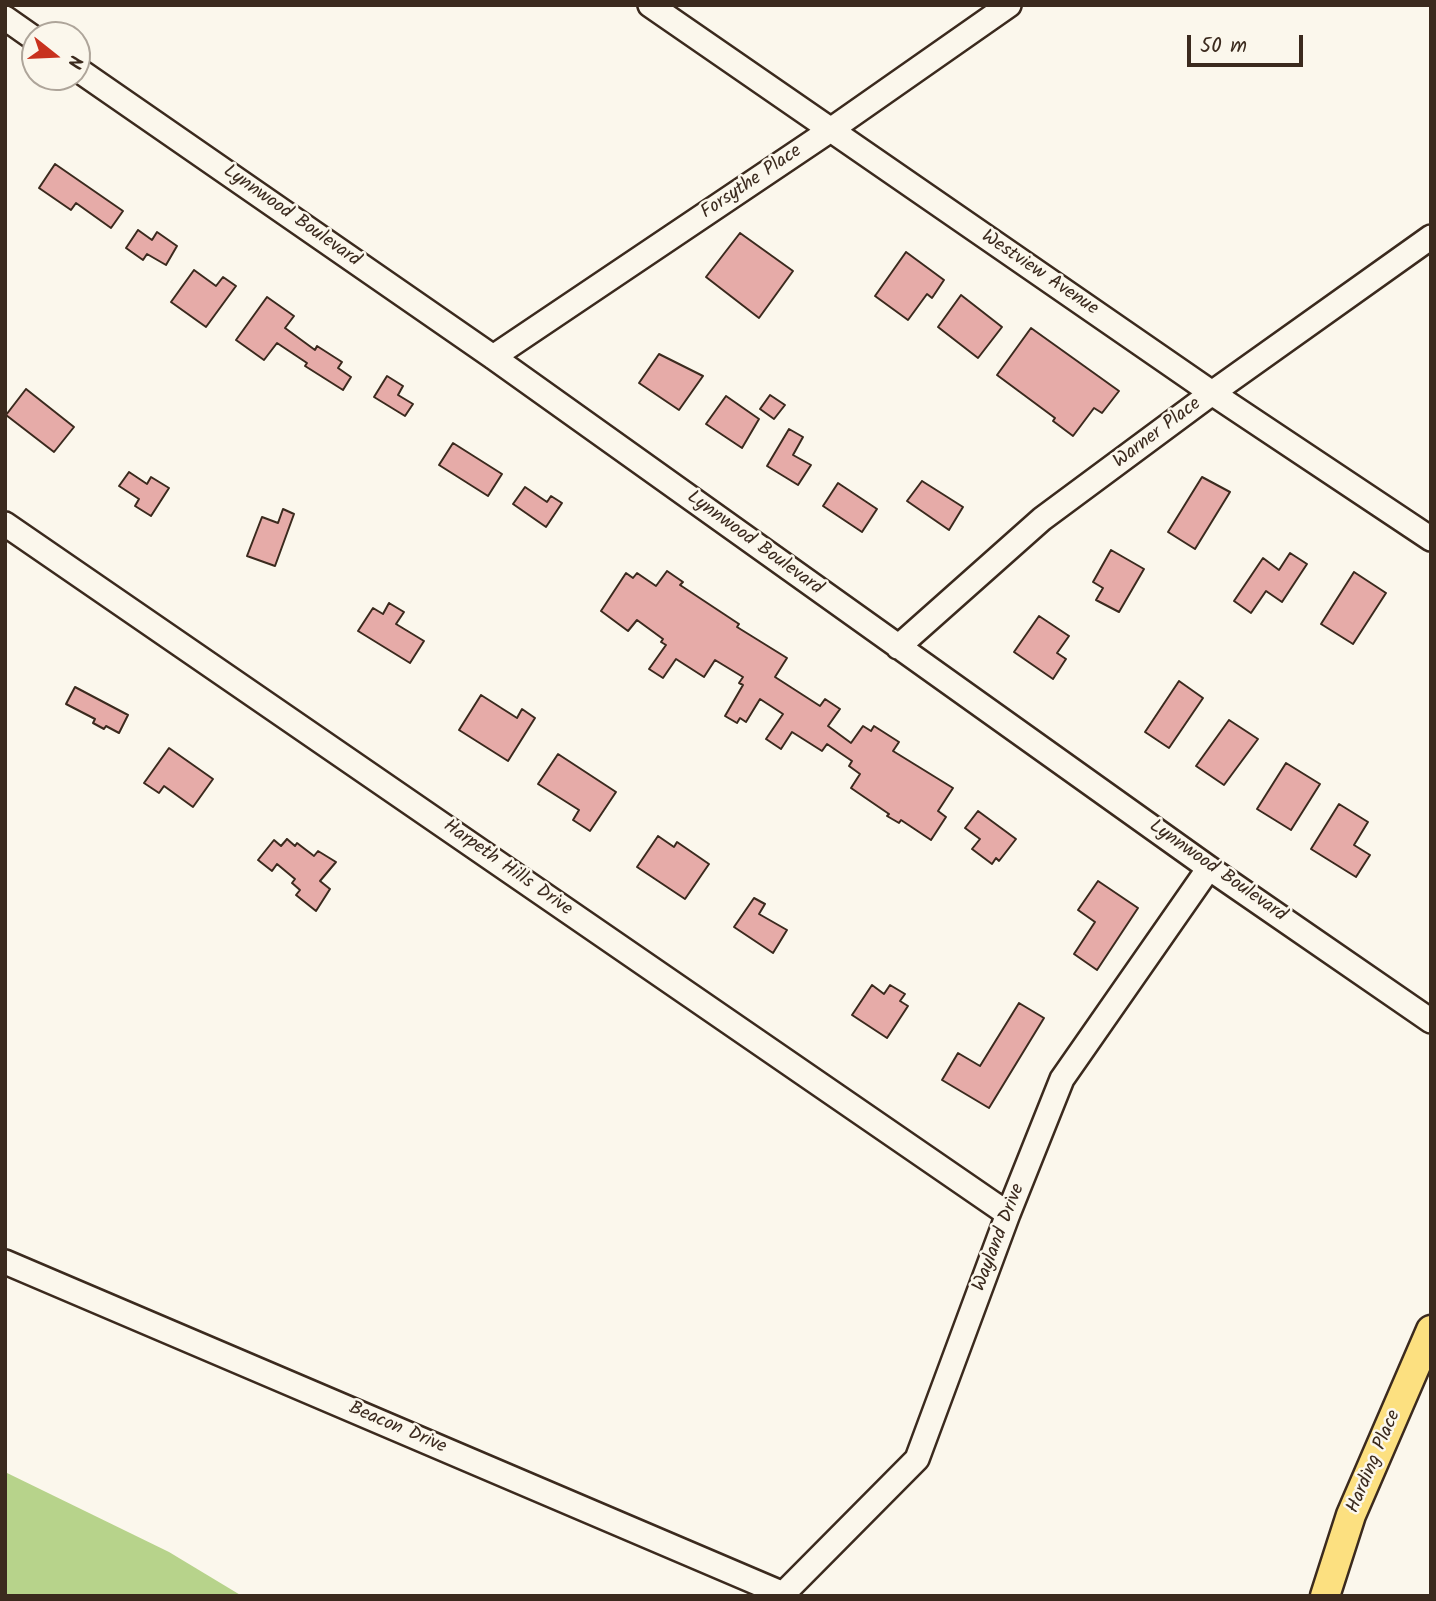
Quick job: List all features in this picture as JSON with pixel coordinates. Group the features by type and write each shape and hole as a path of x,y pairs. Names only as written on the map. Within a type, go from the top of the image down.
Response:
{"main road":[{"name":"Harding Place","path":"1325,1596 1351,1516 1431,1330"}],"street":[{"name":"Westview Avenue","path":"650,5 829,131 1431,540"},
{"name":"Forsythe Place","path":"493,358 829,131 1009,5"},
{"path":"5,18 21,29"},
{"name":"Lynnwood Boulevard","path":"91,79 493,358 1209,868 1431,1021"},
{"name":"Warner Place","path":"898,647 1042,519 1212,393 1431,237"},
{"name":"Harpeth Hills Drive","path":"5,524 1008,1214"},
{"name":"Wayland Drive","path":"784,1595 917,1459 1008,1214 1062,1079 1209,868"},
{"name":"Beacon Drive","path":"5,1262 784,1595"}],"green space":[{"path":"5,1472 169,1552 242,1596 5,1596"}],"building":[{"path":"55,164 123,211 111,228 76,203 71,210 39,188"},
{"path":"138,230 152,240 157,232 177,246 166,265 147,254 143,260 126,248"},
{"path":"740,233 793,271 759,318 706,277"},
{"path":"906,252 944,280 932,298 927,294 908,320 875,296"},
{"path":"194,270 216,286 223,277 236,286 206,327 171,302"},
{"path":"961,295 1002,327 978,358 938,327"},
{"path":"267,297 294,316 285,328 315,350 317,346 342,362 338,368 351,377 343,390 305,366 307,363 277,343 264,360 236,340"},
{"path":"1031,328 1119,391 1102,413 1094,408 1073,436 1053,421 1055,418 997,375"},
{"path":"659,354 703,376 679,410 639,383"},
{"path":"387,376 403,386 398,395 413,404 405,416 374,397"},
{"path":"26,389 74,427 54,452 6,415"},
{"path":"770,395 785,405 774,419 760,409"},
{"path":"726,396 759,419 742,448 706,424"},
{"path":"789,429 803,437 793,455 811,465 798,485 767,466"},
{"path":"453,443 502,474 488,496 439,465"},
{"path":"129,472 147,484 151,477 169,488 151,516 135,506 139,499 119,486"},
{"path":"1202,477 1230,492 1195,549 1168,532"},
{"path":"922,481 963,507 949,530 907,501"},
{"path":"838,483 877,509 862,532 823,506"},
{"path":"525,487 547,502 551,496 562,503 546,527 513,504"},
{"path":"283,509 294,514 275,566 247,556 262,517 278,523"},
{"path":"1111,550 1144,569 1119,612 1096,600 1103,588 1093,582"},
{"path":"1290,553 1307,564 1282,602 1266,591 1251,613 1234,601 1263,558 1279,570"},
{"path":"667,571 683,582 680,585 739,624 737,627 787,658 775,677 820,706 825,699 840,709 828,726 851,743 863,726 871,731 874,726 899,742 893,751 953,788 938,811 946,817 931,840 901,820 899,823 887,816 889,814 851,788 860,774 849,766 852,761 827,744 822,751 792,732 781,749 766,739 783,714 760,699 746,722 740,718 737,723 725,716 743,685 739,683 743,677 715,660 704,677 676,659 663,678 649,669 666,645 661,642 663,639 637,620 628,631 601,611 626,573 633,578 637,573 656,586"},
{"path":"1354,572 1386,593 1353,644 1321,624"},
{"path":"389,603 404,612 396,624 424,641 410,663 358,631 373,608 383,614"},
{"path":"1039,616 1069,636 1057,653 1066,659 1053,679 1014,652"},
{"path":"1179,681 1203,698 1169,748 1145,732"},
{"path":"75,687 128,715 119,733 93,723 95,719 66,704"},
{"path":"481,695 517,718 522,709 535,718 508,761 459,730"},
{"path":"1229,720 1258,739 1224,785 1196,766"},
{"path":"169,748 213,779 193,807 164,786 159,793 144,783"},
{"path":"558,754 616,792 590,831 573,820 579,810 538,784"},
{"path":"1286,763 1320,784 1291,830 1257,809"},
{"path":"1339,804 1368,822 1354,845 1370,855 1356,877 1311,849"},
{"path":"978,811 1016,839 999,861 996,858 992,864 972,849 980,839 965,828"},
{"path":"658,836 674,847 677,842 709,864 685,899 637,867"},
{"path":"287,839 314,856 318,851 336,862 320,881 330,889 316,911 296,895 300,890 292,883 295,879 277,864 272,871 258,860 274,840 281,846"},
{"path":"1098,881 1138,908 1097,970 1074,954 1095,922 1078,910"},
{"path":"754,898 765,904 759,914 787,930 773,953 734,927"},
{"path":"872,985 884,994 890,985 905,994 900,1001 908,1006 887,1038 852,1015"},
{"path":"1019,1003 1044,1018 989,1108 942,1080 958,1053 980,1066"}]}
